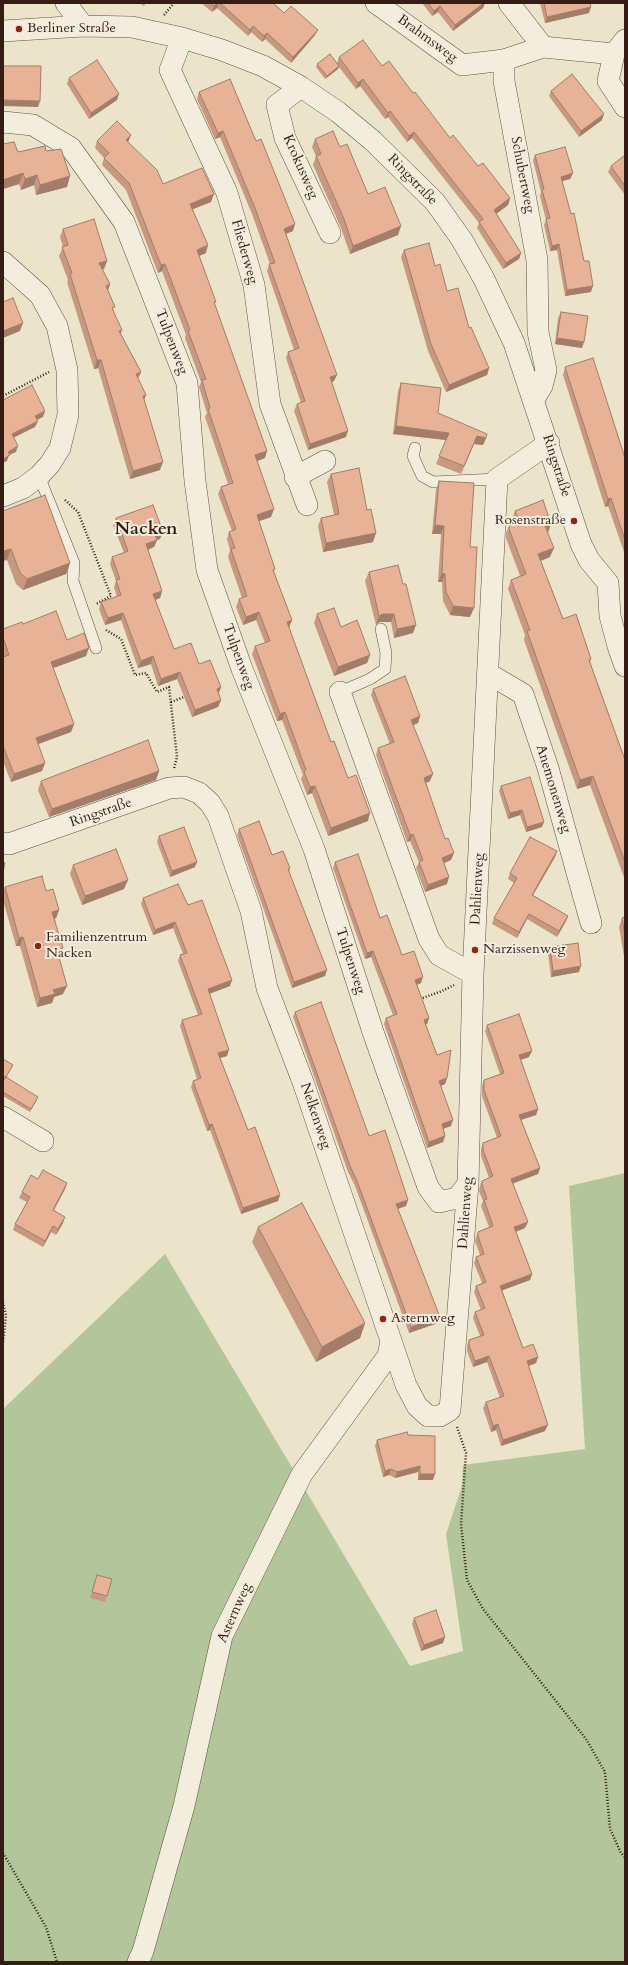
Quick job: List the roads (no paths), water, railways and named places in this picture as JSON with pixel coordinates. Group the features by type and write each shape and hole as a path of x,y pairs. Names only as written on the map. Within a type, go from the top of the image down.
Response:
{"street":[{"path":"66,3 83,26"},
{"name":"Brahmsweg","path":"376,3 462,64 504,60"},
{"path":"509,3 543,47"},
{"name":"Ringstraße","path":"3,31 83,26 132,28 182,38 222,50 263,66 301,87 338,112 373,141 435,202 462,240 484,279 514,343 549,442 581,544 589,560 617,580"},
{"name":"Fliederweg","path":"182,38 170,70 227,193 254,285 270,404 307,505"},
{"path":"504,60 543,47 619,47 608,81 625,107"},
{"name":"Schubertweg","path":"504,60 504,81 538,260 538,332 546,370 542,386 534,399"},
{"name":"Krokusweg","path":"301,87 277,105 285,138 330,233"},
{"name":"Tulpenweg","path":"3,122 33,125 71,148 124,222 187,383 195,481 207,570 242,669 314,849 373,1032 428,1187 439,1202 457,1198 468,1184"},
{"path":"3,262 40,295 56,326 67,370 68,415 60,448 50,464 39,476 23,488 3,496"},
{"path":"497,479 549,442"},
{"path":"296,477 325,461"},
{"name":"Dahlienweg","path":"450,1410 468,1184 473,974 489,674 497,479"},
{"path":"617,580 610,616 625,666"},
{"name":"Anemonenweg","path":"489,674 523,694 548,768 591,923"},
{"path":"340,692 429,939 439,955 473,974"},
{"name":"Ringstraße","path":"3,843 10,844 169,788 184,788 199,793"},
{"name":"Nelkenweg","path":"199,793 210,803 220,823 251,911 267,988 303,1082 406,1384 417,1406 428,1416 440,1416 450,1410"},
{"path":"3,1117 43,1141"},
{"name":"Asternweg","path":"138,1962 143,1951 184,1806 222,1636 302,1474 388,1356 391,1341"}],"lane":[{"path":"415,448 413,456 422,476 433,482 497,479"},
{"path":"39,476 74,563 73,581 96,648"},
{"path":"340,692 370,679 385,669 386,654 382,629"}],"place":[{"name":"Berliner Straße","path":"19,29"},
{"name":"Rosenstraße","path":"574,521"},
{"name":"Familienzentrum Nacken","path":"38,946"},
{"name":"Narzissenweg","path":"475,950"},
{"name":"Asternweg","path":"383,1319"}],"district":[{"name":"Nacken","path":"146,530"}]}
